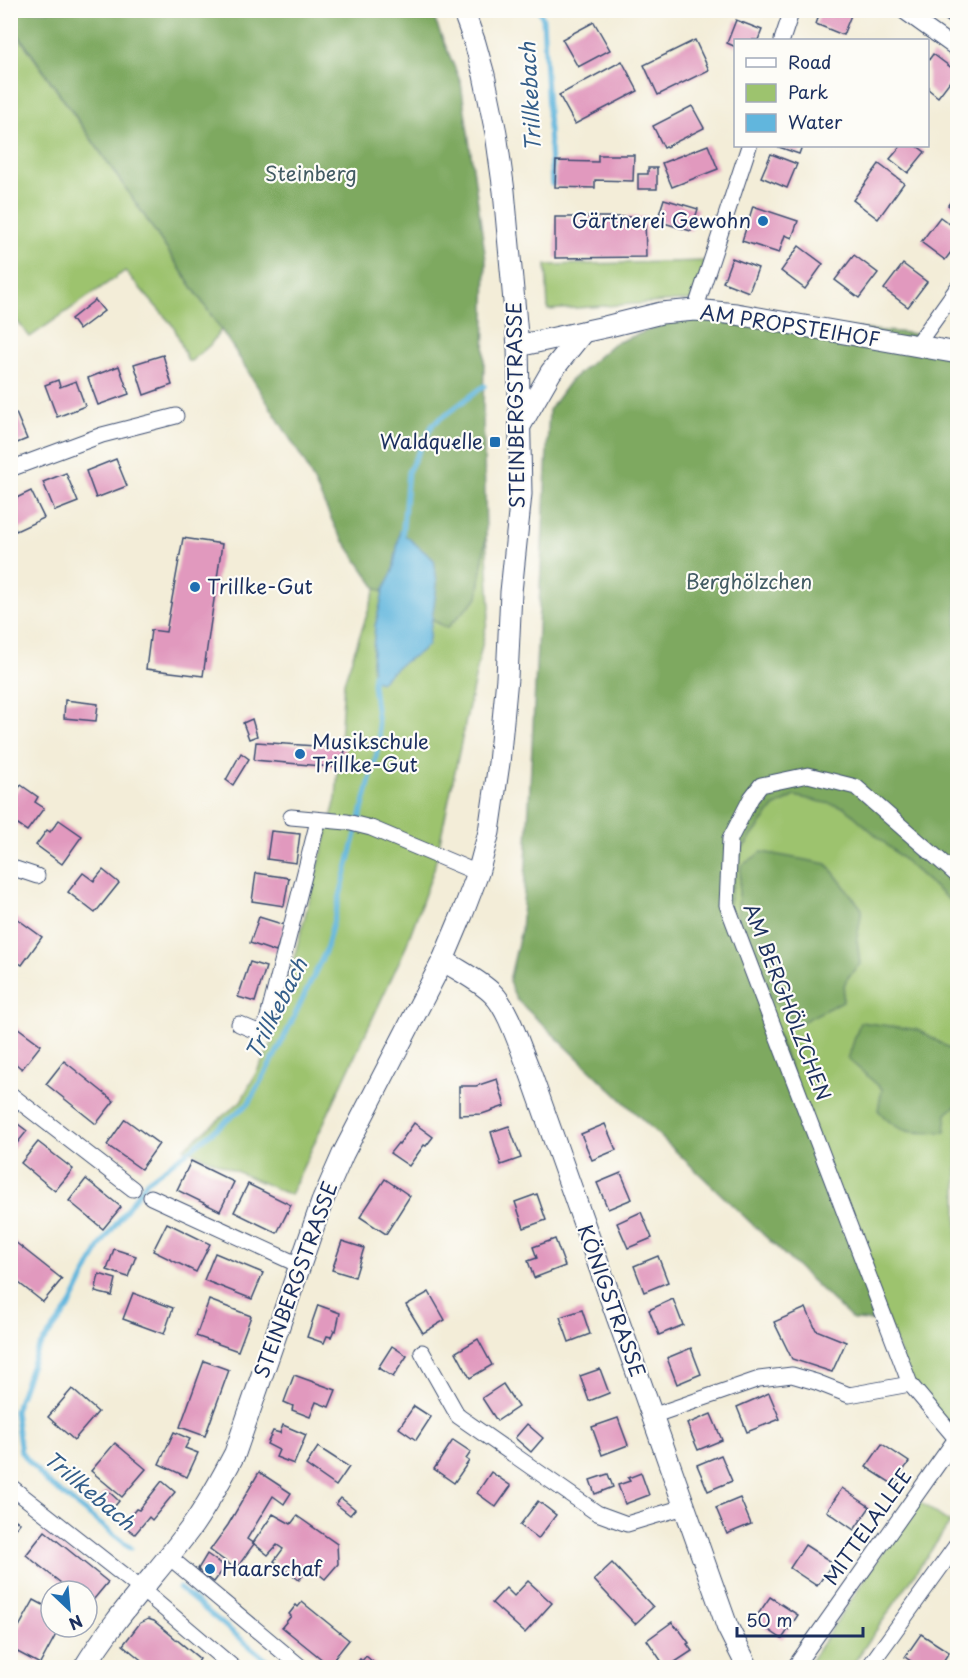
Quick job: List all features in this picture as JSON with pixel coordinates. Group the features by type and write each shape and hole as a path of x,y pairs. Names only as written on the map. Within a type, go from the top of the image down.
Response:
{"main road":[{"name":"STEINBERGSTRASSE","path":"84,1668 99,1644 193,1525 235,1453 322,1202 343,1154 443,960 478,873 489,832 499,763 507,678 511,592 521,494 518,346 504,191 496,133 484,75 464,10"},
{"name":"AM PROPSTEIHOF","path":"518,346 661,313 695,310 736,314 957,353"},
{"path":"520,427 551,372 583,332"},
{"name":"KÖNIGSTRASSE","path":"443,960 494,994 504,1009 529,1069 727,1626 748,1668"}],"street":[{"path":"782,39 792,10"},
{"path":"902,10 957,50"},
{"path":"695,310 749,147"},
{"path":"916,346 957,287"},
{"path":"10,469 102,435 176,416"},
{"name":"AM BERGHÖLZCHEN","path":"956,1441 910,1384 727,905 730,839 751,798 761,785 808,775 856,787 957,876"},
{"path":"291,818 347,822 371,828 478,873"},
{"path":"239,1024 258,1032 266,1025 318,821"},
{"path":"10,867 37,876"},
{"path":"10,1094 133,1189"},
{"path":"151,1197 299,1265"},
{"path":"422,1352 458,1416 597,1513 627,1524 684,1507"},
{"path":"652,1416 759,1379 792,1375 849,1395 910,1384"},
{"name":"MITTELALLEE","path":"794,1668 956,1441"},
{"path":"10,1486 141,1589 234,1668"},
{"path":"868,1668 957,1543"},
{"path":"168,1556 302,1668"}],"green space":[{"name":"Steinberg","path":"10,11 431,11 461,83 486,260 483,415 486,534 478,597 447,628 376,588 337,531 304,461 234,349 11,24"},
{"path":"10,24 129,193 221,330 210,345 191,361 188,361 174,327 125,271 30,337 11,314"},
{"path":"706,261 693,300 548,310 546,265"},
{"name":"Berghölzchen","path":"688,315 909,333 957,344 957,907 844,807 795,796 774,807 742,849 728,905 887,1322 853,1320 516,999 509,981 521,930 526,864 549,410 570,381 613,344"},
{"path":"486,534 490,608 434,869 405,949 290,1195 184,1148 241,1101 271,1045 336,799 344,682 376,588 447,628 478,597"},
{"path":"795,796 844,806 957,907 957,1440 911,1383 728,905 742,849 774,807"},
{"path":"762,852 827,864 862,909 857,939 860,964 846,980 843,1001 800,1023 782,1011 771,997 737,920 741,866"},
{"path":"860,1022 919,1030 957,1053 957,1105 947,1113 945,1132 916,1132 901,1129 893,1125 878,1110 882,1089 848,1059"},
{"path":"917,1500 950,1523 851,1667 806,1668"}],"water":[{"path":"400,531 434,560 437,584 428,645 380,682 373,679 375,626 384,589 393,571"}],"building":[{"path":"821,10 853,10 843,35 816,24"},
{"path":"932,10 958,10 958,21 954,26"},
{"path":"736,20 762,30 758,39 734,39 734,46 727,43"},
{"path":"594,22 610,50 578,67 562,39"},
{"path":"695,40 709,70 658,95 644,65"},
{"path":"933,54 957,72 938,97 929,90 929,60"},
{"path":"622,61 638,91 575,124 559,95"},
{"path":"692,106 704,128 664,148 653,126"},
{"path":"708,145 718,169 672,187 662,163"},
{"path":"779,147 802,147 799,154"},
{"path":"900,147 918,147 925,152 908,173 890,159"},
{"path":"771,154 797,164 787,188 761,177"},
{"path":"598,155 634,155 633,181 595,180 595,188 555,187 556,161 598,162"},
{"path":"879,164 904,183 878,219 853,200"},
{"path":"648,168 657,168 657,189 638,189 638,174 648,174"},
{"path":"958,192 958,212 948,205"},
{"path":"664,199 698,209 691,231 657,221"},
{"path":"753,206 798,221 792,238 785,235 779,253 742,241"},
{"path":"555,217 645,217 646,257 555,258"},
{"path":"940,217 958,230 958,243 945,260 921,242"},
{"path":"799,246 823,264 805,289 781,271"},
{"path":"854,255 878,273 859,298 835,280"},
{"path":"732,258 758,268 749,292 723,282"},
{"path":"903,264 927,282 908,307 884,289"},
{"path":"95,300 104,311 79,330 71,319"},
{"path":"163,355 172,385 144,395 134,364"},
{"path":"119,366 129,394 98,405 88,378"},
{"path":"58,380 60,387 76,381 85,406 57,417 45,385"},
{"path":"16,413 27,439 10,446 10,415"},
{"path":"116,459 127,486 96,498 86,471"},
{"path":"66,473 78,502 55,511 43,482"},
{"path":"31,491 44,518 16,531 10,519 10,501"},
{"name":"Trillke-Gut","path":"183,538 222,544 203,676 146,669 151,630 166,632"},
{"path":"65,700 98,704 96,721 64,718"},
{"path":"252,719 257,736 249,739 243,723"},
{"name":"Musikschule Trillke-Gut","path":"256,742 345,748 343,768 254,760"},
{"path":"241,753 249,759 233,785 226,780"},
{"path":"21,785 38,797 35,802 44,808 27,831 10,820 10,800"},
{"path":"59,820 82,836 62,864 36,845 47,830 50,832"},
{"path":"271,831 300,834 296,863 267,859"},
{"path":"103,870 119,883 95,913 68,892 83,873 94,881"},
{"path":"256,873 289,878 284,906 252,901"},
{"path":"259,917 285,925 276,952 250,943"},
{"path":"16,918 42,937 22,965 10,957 10,926"},
{"path":"250,962 266,967 255,1002 238,997"},
{"path":"10,1022 41,1045 22,1069 10,1059"},
{"path":"64,1061 114,1101 96,1124 46,1084"},
{"path":"497,1079 505,1106 482,1114 459,1115 459,1086 476,1086"},
{"path":"10,1118 27,1131 10,1152"},
{"path":"125,1119 159,1144 141,1169 107,1145"},
{"path":"414,1123 433,1137 426,1146 424,1145 409,1166 390,1153"},
{"path":"605,1124 616,1150 592,1160 581,1134"},
{"path":"509,1126 521,1158 501,1165 491,1132"},
{"path":"38,1142 73,1169 55,1191 21,1163"},
{"path":"191,1161 234,1182 220,1211 177,1190"},
{"path":"621,1173 632,1199 608,1209 597,1183"},
{"path":"86,1179 121,1207 103,1229 69,1201"},
{"path":"385,1179 410,1196 386,1234 360,1217"},
{"path":"248,1184 291,1205 277,1233 234,1212"},
{"path":"537,1194 546,1220 524,1228 515,1202"},
{"path":"641,1212 652,1238 628,1248 617,1223"},
{"path":"167,1223 210,1244 196,1272 153,1251"},
{"path":"10,1238 62,1279 43,1302 10,1276"},
{"path":"555,1239 565,1266 534,1278 528,1261 537,1258 533,1247"},
{"path":"342,1241 364,1248 355,1277 332,1270"},
{"path":"114,1249 136,1256 128,1277 107,1270"},
{"path":"215,1253 263,1273 252,1299 204,1280"},
{"path":"658,1256 668,1282 644,1292 634,1266"},
{"path":"99,1274 116,1279 112,1296 95,1292"},
{"path":"429,1292 445,1320 423,1333 406,1305"},
{"path":"133,1293 173,1308 164,1334 123,1319"},
{"path":"673,1299 683,1325 659,1335 649,1310"},
{"path":"209,1300 251,1316 238,1351 196,1336"},
{"path":"318,1305 340,1313 336,1331 334,1330 331,1337 327,1336 324,1343 307,1337"},
{"path":"806,1308 816,1330 846,1342 832,1372 792,1359 774,1322"},
{"path":"582,1310 590,1334 569,1342 560,1317"},
{"path":"478,1339 492,1365 470,1378 456,1352"},
{"path":"392,1346 407,1356 393,1377 378,1368"},
{"path":"691,1348 701,1374 677,1384 667,1358"},
{"path":"204,1361 229,1370 205,1436 180,1427"},
{"path":"600,1369 609,1393 589,1401 580,1376"},
{"path":"294,1375 336,1390 329,1407 316,1402 310,1417 292,1410 293,1406 284,1402"},
{"path":"503,1384 518,1407 497,1421 482,1398"},
{"path":"72,1389 98,1412 74,1440 48,1417"},
{"path":"769,1393 780,1419 747,1432 737,1407"},
{"path":"414,1406 431,1417 416,1440 399,1428"},
{"path":"711,1414 722,1440 698,1450 687,1424"},
{"path":"618,1418 628,1445 602,1455 592,1427"},
{"path":"527,1424 543,1438 531,1452 515,1438"},
{"path":"283,1425 306,1435 294,1464 276,1457 279,1450 267,1444 273,1431 280,1433"},
{"path":"174,1432 190,1439 185,1448 198,1453 187,1477 159,1464"},
{"path":"453,1440 471,1452 466,1459 469,1461 454,1483 434,1469"},
{"path":"115,1443 146,1469 122,1497 91,1471"},
{"path":"882,1444 909,1462 894,1485 866,1467"},
{"path":"318,1447 349,1467 336,1486 306,1465"},
{"path":"721,1455 732,1481 708,1491 697,1465"},
{"path":"259,1472 291,1493 284,1504 273,1496 247,1539 254,1544 236,1569 210,1550 228,1525"},
{"path":"491,1472 511,1486 496,1507 477,1493"},
{"path":"641,1473 649,1495 625,1504 618,1485 630,1481 628,1478"},
{"path":"608,1474 613,1487 595,1494 590,1480"},
{"path":"162,1481 175,1492 152,1520 149,1517 135,1534 123,1525 136,1509 139,1510"},
{"path":"842,1488 870,1507 854,1530 827,1511"},
{"path":"107,1490 119,1501 109,1513 97,1502"},
{"path":"341,1498 355,1509 350,1515 336,1504"},
{"path":"740,1498 751,1524 727,1534 716,1508"},
{"path":"538,1501 556,1515 538,1539 520,1525"},
{"path":"273,1514 291,1524 297,1516 337,1544 338,1564 325,1579 310,1567 299,1580 274,1561 283,1549 277,1545 268,1555 253,1543"},
{"path":"10,1516 20,1523 10,1536"},
{"path":"45,1531 108,1582 99,1593 99,1579 56,1579 26,1555"},
{"path":"805,1545 833,1563 817,1586 790,1568"},
{"path":"207,1554 225,1567 214,1582 198,1569"},
{"path":"612,1563 653,1607 635,1624 594,1580"},
{"path":"528,1581 552,1603 525,1633 492,1603 506,1588 514,1596"},
{"path":"770,1597 798,1615 782,1639 754,1620"},
{"path":"34,1600 39,1603 39,1639 54,1639 40,1664 10,1648 10,1643"},
{"path":"302,1602 349,1640 329,1665 282,1627 296,1605 298,1607"},
{"path":"148,1619 154,1621 200,1659 194,1668 151,1668 123,1645 140,1623"},
{"path":"672,1622 689,1643 687,1644 692,1651 666,1668 647,1640"},
{"path":"921,1634 949,1652 939,1668 921,1668 905,1657"},
{"path":"366,1656 380,1668 353,1668 360,1659 362,1661"}],"waterway":[{"name":"Trillkebach","path":"539,10 543,19 552,184"},
{"name":"Trillkebach","path":"402,539 408,472 433,424 484,386"},
{"name":"Trillkebach","path":"131,1548 47,1482 21,1452 15,1411 37,1350 69,1308 100,1246 147,1181 248,1104 278,1050 326,950 380,741 373,684 374,674"},
{"name":"Trillkebach","path":"179,1588 276,1668"}],"place":[{"name":"Gärtnerei Gewohn","path":"763,221"},
{"name":"Waldquelle","path":"495,442"},
{"name":"Trillke-Gut","path":"195,587"},
{"name":"Musikschule Trillke-Gut","path":"300,754"},
{"name":"Haarschaf","path":"210,1569"}]}
